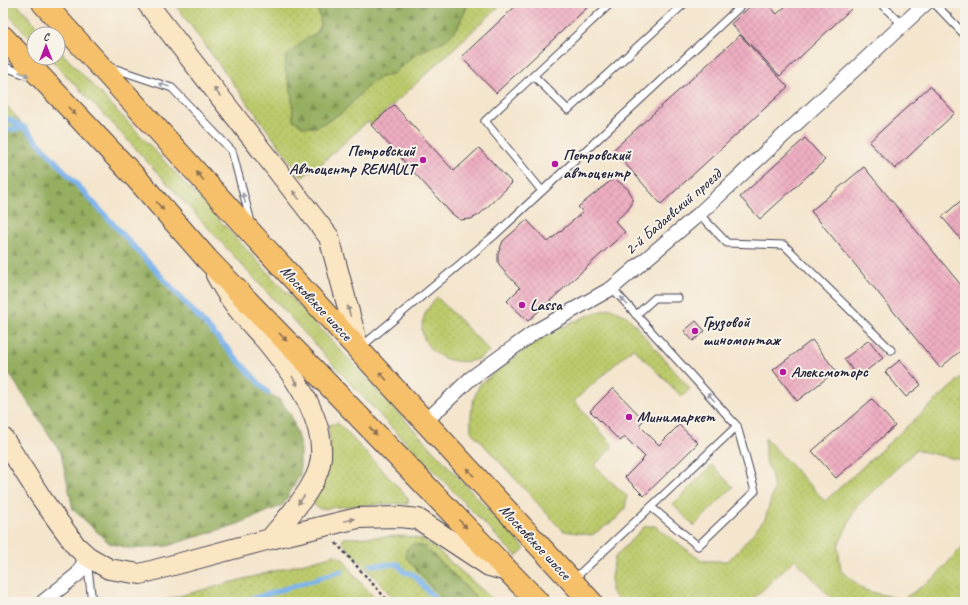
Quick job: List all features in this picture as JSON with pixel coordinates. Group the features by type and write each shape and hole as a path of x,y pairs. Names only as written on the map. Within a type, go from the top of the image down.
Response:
{"highway":[{"name":"Московское шоссе","path":"43,3 254,236 591,602"},
{"path":"3,37 137,179 207,259 510,572 530,598"}],"street":[{"path":"147,3 330,238 359,349"},
{"name":"2-й Бадаевский проезд","path":"425,422 470,379 536,331 612,288 699,214 926,3"},
{"path":"207,259 232,302 268,343 295,379 314,417 321,443 317,474 307,492 270,539"},
{"path":"3,438 62,528 76,546 87,556 109,568 140,574 321,526 358,518 398,517 418,519 489,566 510,572"},
{"path":"43,602 78,574 87,556"}],"lane":[{"path":"542,191 485,121 611,3"},
{"path":"534,76 568,110 685,3"},
{"path":"359,349 461,264 542,191 744,3"},
{"path":"880,3 903,25"},
{"path":"934,3 965,35"},
{"path":"98,63 172,88 232,151 254,236"},
{"path":"3,66 45,82"},
{"path":"699,214 727,243 784,245 891,350"},
{"path":"612,288 737,426 755,491 698,546 651,507"},
{"path":"636,315 655,298 678,298"},
{"path":"572,582 737,426"},
{"path":"87,556 92,602"}],"path":[{"path":"321,526 389,602"}],"green space":[{"path":"3,3 16,3 37,26 26,26 26,33 3,9"},
{"path":"174,3 314,3 322,24 316,34 305,39 285,68 292,95 293,120 316,127 342,113 367,87 380,77 392,75 416,54 446,40 456,30 469,3 503,3 371,125 368,121 321,164 302,177"},
{"path":"314,3 469,3 456,30 446,40 416,54 392,75 380,77 367,87 342,113 316,127 304,127 293,120 292,95 285,68 286,57 305,39 316,34 321,24 319,13"},
{"path":"66,57 142,137 525,549 516,556 388,424 109,120 57,66 66,66"},
{"path":"3,101 25,128 3,130"},
{"path":"25,128 268,393 280,400 291,415 300,444 300,475 283,505 238,524 167,546 132,549 109,543 73,509 61,453 3,364 3,130"},
{"path":"437,297 490,351 480,358 469,361 458,361 438,355 430,348 424,339 422,329 425,314"},
{"path":"611,308 628,317 690,389 682,397 633,348 574,401 613,446 594,466 627,496 625,509 616,519 592,535 563,531 471,431 472,407 480,384 541,337 589,315"},
{"path":"965,374 965,461 916,450 856,507 838,546 841,571 864,590 902,600 934,578 965,544 965,602 835,602 795,559 750,602 620,602 611,591 611,577 615,557 645,526 655,526 702,561 728,561 765,519 774,489 771,472 765,460 765,438 825,501"},
{"path":"338,423 408,498 408,504 375,504 320,509 313,504 322,486 330,443 328,425"},
{"path":"712,465 733,487 694,526 673,504"},
{"path":"406,536 424,540 496,602 481,602 425,547 406,557 444,602 397,602 342,542 344,538"},
{"path":"413,544 425,547 481,602 444,602 406,557 406,549"},
{"path":"335,555 343,559 354,575 378,602 157,602"}],"building":[{"path":"519,3 592,3 496,93 461,57"},
{"path":"754,3 767,3 777,14 789,3 846,3 851,9 780,76 731,24"},
{"path":"740,35 788,87 661,204 613,150"},
{"path":"930,86 955,113 895,169 869,142"},
{"name":"Петровский Автоцентр RENAULT","path":"394,105 454,171 479,148 512,183 479,215 471,219 460,220 451,213 371,125"},
{"path":"805,138 825,160 760,219 740,197"},
{"path":"864,167 965,290 965,347 940,368 811,211"},
{"path":"614,178 628,189 632,196 632,204 627,211 615,221 625,232 528,321 507,301 520,288 502,269 498,262 498,254 503,241 527,220 548,242 583,212 578,207"},
{"path":"965,197 965,244 942,217"},
{"name":"Грузовой шиномонтаж","path":"696,321 705,331 693,341 684,331"},
{"path":"812,340 836,371 797,401 773,370"},
{"path":"869,340 883,358 858,377 844,359"},
{"path":"900,360 921,385 906,397 885,372"},
{"path":"613,388 644,420 639,425 659,445 679,425 698,443 644,496 625,477 645,457 625,437 620,441 590,411"},
{"path":"872,399 895,426 836,478 812,451"}],"waterway":[{"path":"3,116 25,128 268,393"},
{"path":"3,130 25,128"},
{"path":"371,565 398,564 404,572 413,574 438,602"},
{"path":"239,602 342,571"}],"place":[{"name":"Петровский Автоцентр RENAULT","path":"423,160"},
{"name":"Петровский автоцентр","path":"555,164"},
{"name":"Lassa","path":"522,305"},
{"name":"Грузовой шиномонтаж","path":"695,331"},
{"name":"Алексмоторс","path":"783,372"},
{"name":"Минимаркет","path":"629,417"}]}
